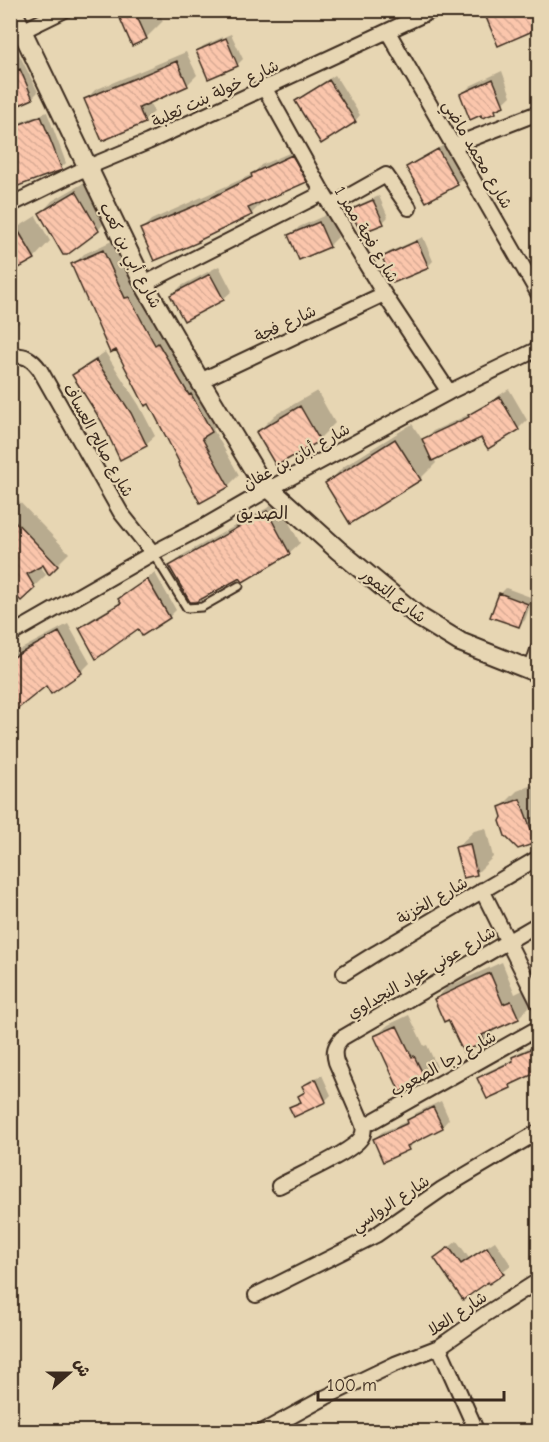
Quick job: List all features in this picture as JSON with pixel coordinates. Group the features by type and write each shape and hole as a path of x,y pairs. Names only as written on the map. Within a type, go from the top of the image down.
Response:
{"street":[{"name":"شارع أبي بن كعب","path":"12,10 144,284 254,472 269,489"},
{"path":"22,31 65,10"},
{"name":"شارع خولة بنت ثعلبة","path":"10,205 88,167 148,142 433,10"},
{"name":"شارع محمد ماضي","path":"388,32 538,293"},
{"name":"شارع فجة ممر 1","path":"264,87 323,193 384,294 449,392"},
{"path":"455,146 538,113"},
{"path":"331,206 386,176 409,208"},
{"path":"144,284 323,193"},
{"name":"شارع فجة","path":"200,381 384,294"},
{"name":"شارع أبان بن عفان","path":"12,631 449,392 538,349"},
{"name":"شارع صالح العساف","path":"10,356 25,356 32,360 40,370 121,513 153,552"},
{"name":"شارع التمور","path":"269,489 338,550 420,617 460,642 535,672"},
{"path":"535,672 538,650"},
{"name":"شارع الخزنة","path":"344,973 538,858"},
{"path":"482,890 538,1002"},
{"name":"شارع عوني عواد النجداوي","path":"364,1126 336,1062 334,1053 336,1045 350,1032 538,924"},
{"name":"شارع رجا الصعوب","path":"364,1126 538,1028"},
{"path":"279,1186 352,1147 363,1135 364,1126"},
{"name":"شارع الرواسي","path":"256,1294 376,1235 460,1178 538,1132"},
{"name":"شارع العلا","path":"262,1431 395,1364 439,1347 538,1281"},
{"path":"439,1347 477,1431"}],"lane":[{"path":"153,552 187,608 201,607 239,586"}],"building":[{"path":"120,10 134,10 147,39 132,46 119,16 122,15"},
{"path":"483,10 527,10 535,30 498,46"},
{"path":"226,38 238,66 208,79 196,51"},
{"path":"10,54 18,70 20,69 33,99 10,109"},
{"path":"177,61 188,86 139,108 145,123 102,141 84,99"},
{"path":"493,79 504,106 495,110 496,113 482,118 481,115 470,120 460,94"},
{"path":"329,80 356,122 321,144 295,101"},
{"path":"41,116 62,170 10,189 10,128"},
{"path":"438,149 458,185 426,202 406,167"},
{"path":"292,155 307,182 248,208 252,215 199,242 154,261 140,229 199,204 252,177 251,174"},
{"path":"76,191 99,231 67,255 63,255 39,213"},
{"path":"373,200 384,224 361,233 350,210"},
{"path":"319,222 330,247 299,260 288,235"},
{"path":"19,232 35,259 10,273 10,236"},
{"path":"417,241 429,268 393,283 382,257"},
{"path":"103,250 125,298 129,297 155,345 158,343 212,432 202,438 229,487 200,503 149,404 145,406 116,350 110,353 71,264"},
{"path":"210,274 224,300 184,321 170,295"},
{"path":"96,360 131,413 147,446 120,460 102,422 72,375"},
{"path":"500,397 519,430 488,449 481,438 432,461 422,439 469,417 468,415"},
{"path":"300,406 320,441 276,466 256,432"},
{"path":"395,439 421,480 350,524 325,483"},
{"path":"267,511 290,554 243,582 240,578 196,602 190,602 169,566"},
{"path":"10,516 58,566 49,575 43,565 27,574 35,588 21,601 10,590"},
{"path":"147,579 170,618 142,636 138,629 96,659 79,628 121,603 118,599"},
{"path":"499,593 528,604 519,627 490,617"},
{"path":"59,632 82,673 51,694 46,686 10,715 10,659"},
{"path":"520,799 536,843 518,849 505,836 500,821 502,817 499,807"},
{"path":"470,844 477,875 463,878 455,847"},
{"path":"490,973 503,1004 511,1001 519,1019 482,1035 485,1042 463,1052 448,1020 444,1022 434,999"},
{"path":"397,1026 426,1080 400,1092 374,1036"},
{"path":"533,1048 538,1060 538,1072 487,1099 477,1078 513,1061 512,1057"},
{"path":"316,1079 326,1102 294,1117 289,1107 301,1102 298,1096 305,1092 302,1086"},
{"path":"433,1107 443,1128 407,1146 409,1150 383,1162 373,1139 408,1123 407,1120"},
{"path":"449,1247 461,1264 487,1247 504,1274 489,1284 488,1282 463,1300 434,1258"}],"district":[{"name":"الصديق","path":"262,513"}]}
